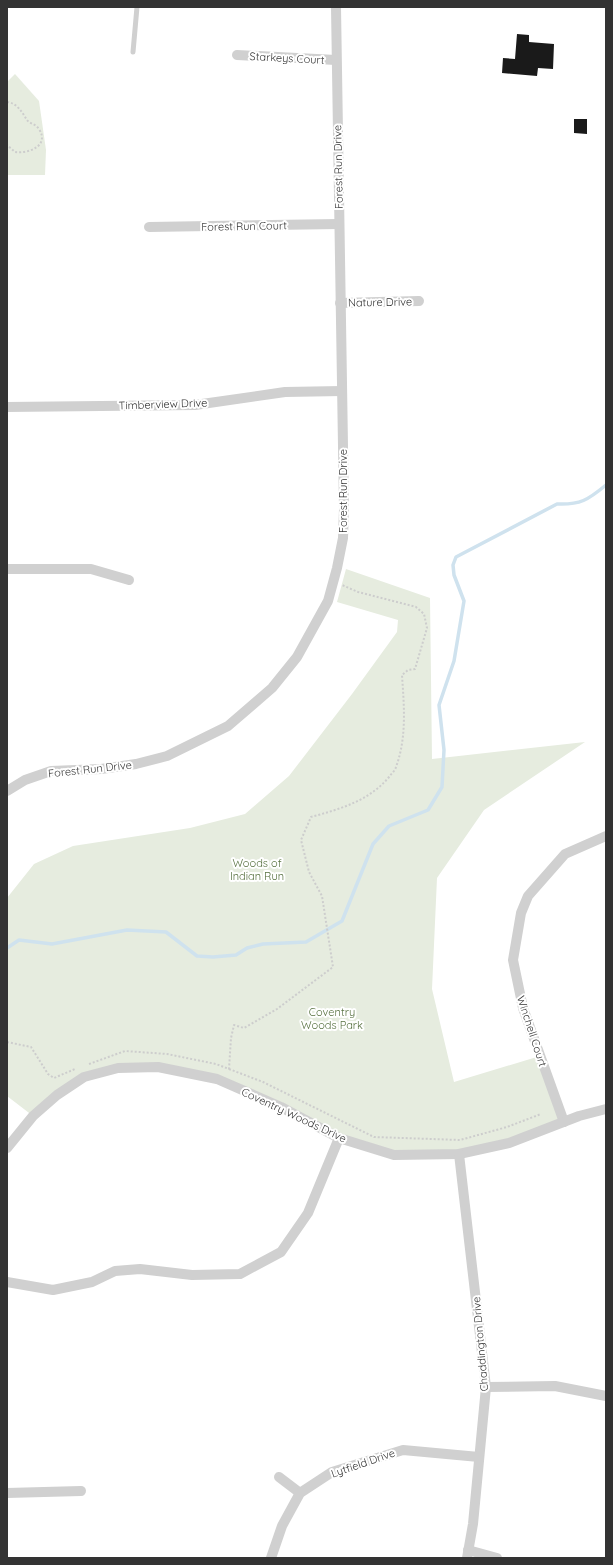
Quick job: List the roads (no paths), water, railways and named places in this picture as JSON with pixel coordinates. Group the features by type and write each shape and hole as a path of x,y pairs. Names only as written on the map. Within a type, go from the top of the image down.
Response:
{"street":[{"name":"Forest Run Drive","path":"7,791 25,780 51,771 101,769 136,764 167,756 228,726 272,688 297,657 328,601 334,581 343,538 344,516 336,7"},
{"name":"Starkeys Court","path":"237,56 336,60"},
{"name":"Forest Run Court","path":"149,228 339,224"},
{"name":"Nature Drive","path":"340,303 419,301"},
{"name":"Timberview Drive","path":"7,407 195,405 285,392 342,391"},
{"path":"7,569 91,569 129,580"},
{"name":"Winchell Court","path":"564,1122 523,1008 513,960 521,912 528,896 565,854 606,836"},
{"name":"Coventry Woods Drive","path":"7,1148 33,1116 57,1095 84,1078 118,1068 158,1068 217,1079 281,1107 339,1138 394,1155 459,1154 509,1143 564,1122 606,1109"},
{"path":"7,1282 53,1290 92,1282 115,1271 140,1269 192,1275 240,1274 281,1252 308,1213 339,1138"},
{"name":"Chaddington Drive","path":"459,1154 486,1387 473,1524 467,1554"},
{"path":"486,1387 555,1386 606,1396"},
{"name":"Lytfield Drive","path":"271,1558 282,1526 300,1493 332,1472 402,1450 479,1457"},
{"path":"279,1477 300,1493"},
{"path":"7,1493 80,1491"},
{"path":"467,1554 497,1558"}],"lane":[{"path":"133,52 137,7"}],"waterway":[{"path":"7,948 19,940 52,944 127,930 166,932 197,956 213,957 236,955 247,948 263,944 306,942 342,921 373,844 389,826 428,810 442,787 444,750 439,705 454,661 464,601 454,575 453,565 456,557 557,504 572,504 589,498 606,485"}],"park label":[{"name":"Woods of Indian Run","path":"257,869"},
{"name":"Coventry Woods Park","path":"332,1018"}]}
